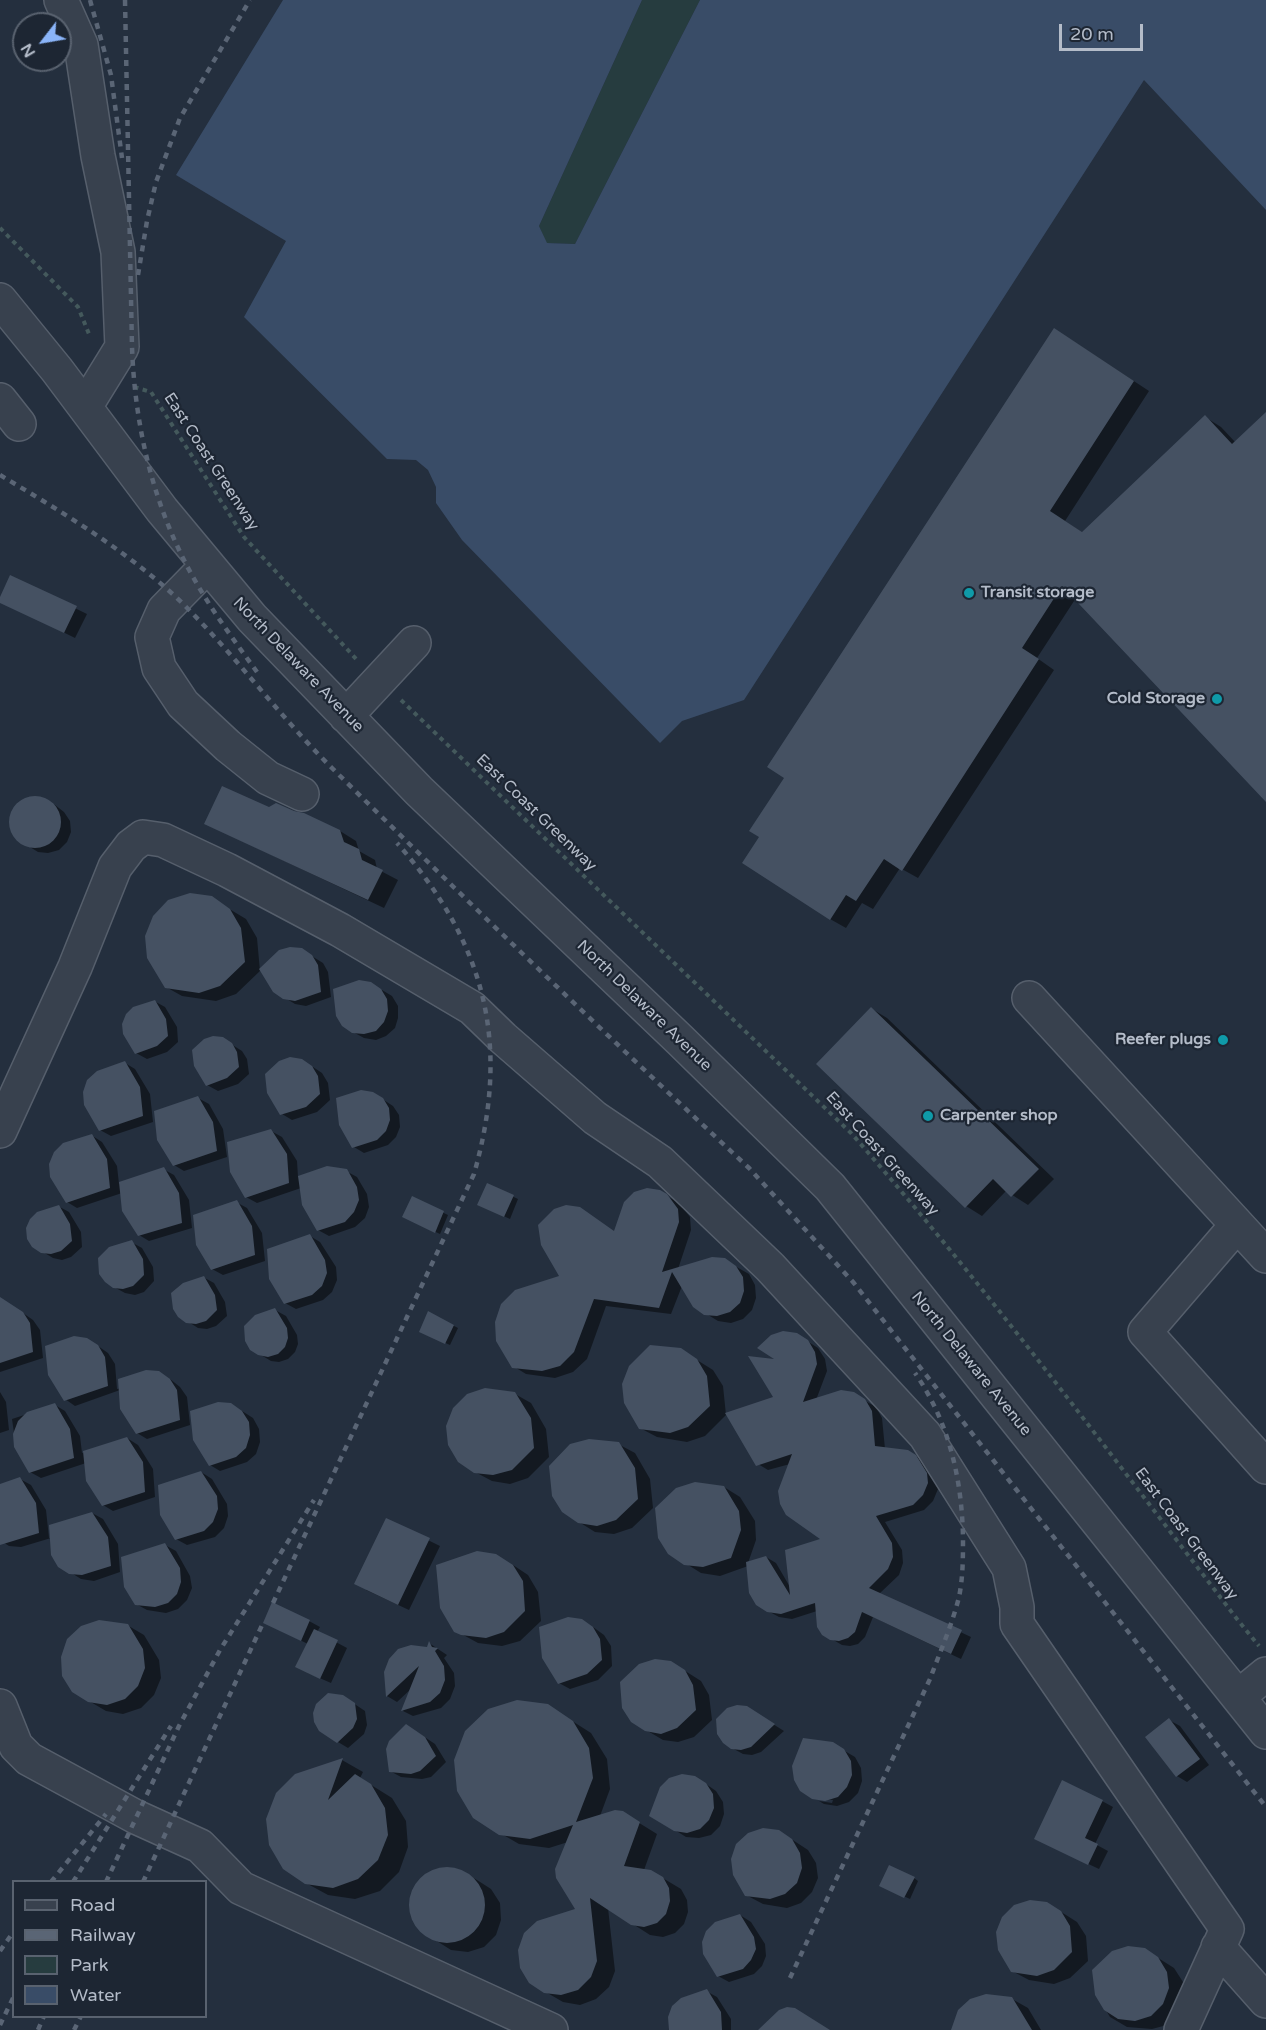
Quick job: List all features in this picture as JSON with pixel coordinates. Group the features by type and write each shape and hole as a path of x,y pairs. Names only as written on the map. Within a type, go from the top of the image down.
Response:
{"street":[{"path":"61,0 81,45 98,156 118,252 122,347 85,407"},
{"name":"North Delaware Avenue","path":"0,300 85,407 162,510 252,618 419,791 830,1187 1266,1732"},
{"path":"207,566 164,610 152,637 159,668 183,704 228,746 268,778 302,794"},
{"path":"346,716 414,643"},
{"path":"0,1131 75,967 115,867 131,846 143,837 164,840 226,870 340,930 472,1008 595,1118 660,1162 770,1268 925,1435 1009,1568 1017,1607 1017,1624 1227,1929 1181,2030"},
{"path":"1029,998 1266,1256"},
{"path":"1238,1225 1145,1332 1266,1467"},
{"path":"1238,1697 1266,1674"},
{"path":"0,1706 16,1746 29,1759 128,1812 200,1846 241,1887 551,2030"},
{"path":"1218,1947 1266,2001"}],"path":[{"name":"East Coast Greenway","path":"0,228 78,307 94,345 111,367 134,387 151,392 244,537 357,660"},
{"name":"East Coast Greenway","path":"398,697 858,1141 916,1207 999,1309 1266,1654"}],"green space":[{"path":"642,0 700,0 575,244 546,243 539,226"}],"water":[{"path":"283,0 642,0 539,226 547,243 575,244 700,0 1266,0 1266,210 1144,80 744,700 682,721 660,743 462,540 436,503 436,487 428,470 416,460 387,459 244,317 286,241 176,175"}],"building":[{"name":"Transit storage","path":"1054,328 1134,381 1050,511 1082,532 1205,415 1232,444 1266,412 1266,802 1062,586 1022,648 1039,659 902,871 884,859 856,901 846,895 830,920 742,863 759,837 749,831 784,778 767,767"},
{"path":"10,575 77,606 64,633 0,603 0,597"},
{"path":"222,786 269,807 276,803 304,813 340,830 344,842 359,849 362,860 383,870 368,900 204,824"},
{"path":"35,796 45,798 53,804 59,812 61,822 59,832 53,840 45,846 35,848 25,846 17,840 11,832 9,822 11,812 17,804 25,798"},
{"path":"190,893 212,896 230,909 241,928 245,962 220,986 199,993 165,988 147,958 145,936 153,916 168,900"},
{"path":"290,947 302,948 312,955 318,965 321,992 295,1001 283,999 273,992 259,969 279,950"},
{"path":"359,980 371,982 381,989 387,999 388,1011 384,1022 376,1031 364,1034 352,1033 342,1026 336,1016 333,989"},
{"path":"155,1000 166,1019 168,1036 157,1046 135,1054 123,1034 122,1024 126,1014 133,1007"},
{"name":"Carpenter shop","path":"871,1007 1039,1169 1011,1197 993,1179 965,1208 816,1064"},
{"path":"213,1036 223,1037 232,1043 237,1052 239,1067 227,1078 206,1086 194,1066 192,1050 204,1039"},
{"path":"290,1057 302,1059 312,1066 318,1076 320,1094 306,1107 280,1115 267,1093 265,1074 279,1061"},
{"path":"125,1061 140,1087 143,1116 99,1131 84,1105 83,1092 87,1080 97,1071"},
{"path":"361,1090 373,1092 383,1098 389,1108 390,1120 386,1131 377,1140 352,1148 339,1125 336,1098"},
{"path":"198,1096 213,1122 217,1151 173,1166 157,1140 154,1111"},
{"path":"271,1129 287,1154 289,1183 245,1198 230,1172 227,1142"},
{"path":"92,1134 107,1159 110,1188 66,1203 50,1177 49,1164 54,1152 63,1143"},
{"path":"327,1166 347,1169 357,1187 359,1200 354,1212 345,1222 317,1231 302,1205 298,1176"},
{"path":"164,1167 179,1193 182,1223 138,1236 122,1211 119,1182"},
{"path":"487,1183 514,1195 504,1217 477,1205"},
{"path":"647,1188 660,1190 667,1194 678,1209 679,1222 662,1272 712,1257 725,1258 736,1266 743,1277 744,1291 740,1303 730,1312 717,1316 704,1315 693,1307 672,1272 659,1308 594,1299 574,1352 560,1366 542,1371 512,1368 496,1341 495,1322 501,1304 515,1290 559,1276 541,1245 538,1225 554,1209 566,1205 580,1207 614,1231 624,1202 634,1192"},
{"path":"412,1196 444,1211 435,1233 402,1217"},
{"path":"237,1200 252,1226 255,1255 211,1270 196,1245 193,1215"},
{"path":"59,1205 70,1224 72,1241 61,1251 51,1254 41,1253 32,1247 27,1239 26,1228 30,1219 37,1212"},
{"path":"310,1234 325,1260 327,1273 322,1286 312,1295 284,1304 269,1279 267,1249"},
{"path":"132,1240 143,1259 144,1275 133,1286 123,1289 113,1288 99,1274 98,1258 109,1247"},
{"path":"204,1276 215,1295 217,1310 206,1321 196,1324 186,1323 173,1309 171,1293 183,1283"},
{"path":"0,1297 23,1312 30,1323 33,1352 0,1363"},
{"path":"275,1308 287,1328 288,1338 285,1347 278,1354 268,1357 258,1355 250,1350 245,1341 244,1326 255,1315"},
{"path":"428,1311 454,1325 445,1344 419,1332"},
{"path":"783,1331 797,1333 808,1340 815,1352 817,1364 803,1402 841,1390 854,1392 865,1399 872,1411 875,1446 908,1450 916,1455 927,1473 928,1483 923,1495 913,1505 876,1516 892,1543 893,1557 888,1569 869,1588 962,1630 951,1654 862,1612 855,1632 839,1641 830,1640 822,1635 817,1627 815,1603 781,1614 767,1612 756,1605 749,1593 746,1562 766,1556 790,1595 785,1550 820,1539 786,1515 780,1504 778,1491 792,1454 756,1466 725,1413 773,1397 748,1356 774,1359 757,1348 771,1335"},
{"path":"74,1336 87,1338 98,1345 105,1357 108,1386 64,1401 48,1375 45,1346"},
{"path":"650,1345 681,1348 697,1359 707,1376 710,1406 688,1427 670,1433 639,1429 624,1403 622,1384 629,1366"},
{"path":"146,1370 159,1371 170,1379 177,1390 180,1420 136,1434 120,1409 118,1379"},
{"path":"485,1388 515,1392 531,1418 534,1448 512,1470 493,1475 474,1473 458,1462 448,1445 446,1426 453,1408 467,1394"},
{"path":"218,1402 231,1403 242,1411 249,1422 250,1435 246,1448 236,1457 209,1466 193,1440 190,1411"},
{"path":"55,1403 70,1429 74,1458 29,1473 14,1447 13,1434 18,1421 27,1412"},
{"path":"127,1437 143,1462 145,1492 102,1506 86,1481 83,1451"},
{"path":"589,1439 619,1442 635,1468 638,1499 616,1520 597,1526 578,1523 562,1512 552,1496 549,1466 570,1444"},
{"path":"201,1471 217,1496 218,1509 213,1522 204,1531 175,1540 160,1515 158,1485"},
{"path":"20,1477 36,1503 39,1533 0,1545 0,1484"},
{"path":"695,1482 724,1486 739,1511 741,1530 731,1558 703,1567 684,1565 668,1554 658,1538 655,1508 676,1488"},
{"path":"92,1512 108,1537 111,1566 82,1575 69,1574 58,1567 51,1555 49,1525"},
{"path":"386,1518 430,1538 398,1605 354,1584"},
{"path":"165,1543 180,1568 181,1582 177,1594 168,1603 155,1607 135,1605 124,1587 121,1557"},
{"path":"477,1551 496,1554 513,1565 523,1581 525,1611 504,1632 486,1638 454,1632 440,1608 436,1565"},
{"path":"272,1602 310,1620 301,1641 263,1623"},
{"path":"568,1617 582,1619 593,1627 600,1639 602,1660 587,1674 558,1684 542,1658 539,1627"},
{"path":"99,1620 128,1624 143,1649 145,1668 138,1686 125,1699 107,1705 88,1702 72,1692 62,1676 61,1657 67,1639 81,1626"},
{"path":"314,1629 338,1640 320,1679 295,1667"},
{"path":"429,1641 432,1647 438,1648 435,1651 444,1666 445,1680 440,1693 430,1702 401,1711 419,1666 386,1697 384,1672 389,1659 398,1649 411,1645 427,1647"},
{"path":"655,1659 671,1661 685,1670 693,1685 696,1710 677,1728 661,1734 645,1731 631,1722 622,1708 620,1682 639,1664"},
{"path":"328,1693 343,1695 355,1703 357,1719 353,1728 337,1743 319,1731 314,1722 313,1713 316,1704"},
{"path":"517,1700 548,1704 573,1721 589,1748 593,1778 576,1822 615,1810 623,1811 640,1822 624,1866 651,1870 663,1877 669,1888 670,1901 666,1914 657,1923 644,1927 631,1925 590,1898 597,1961 591,1977 578,1990 561,1995 544,1993 529,1983 520,1968 518,1950 524,1933 537,1921 575,1909 556,1878 555,1869 573,1825 530,1839 499,1835 473,1818 457,1791 454,1760 465,1731 488,1709"},
{"path":"737,1705 747,1706 775,1724 751,1747 741,1750 731,1749 717,1734 716,1719 727,1708"},
{"path":"1169,1718 1200,1759 1176,1777 1145,1737"},
{"path":"406,1724 425,1737 436,1756 420,1771 411,1774 389,1772 386,1749 389,1741"},
{"path":"803,1738 833,1742 844,1749 851,1761 852,1775 847,1787 838,1797 825,1801 812,1799 800,1791 794,1780 792,1766"},
{"path":"343,1758 328,1800 355,1774 371,1784 385,1808 388,1835 378,1860 358,1879 333,1888 305,1884 283,1869 269,1845 266,1819 276,1793 295,1774"},
{"path":"682,1774 695,1776 706,1783 713,1794 714,1808 709,1820 700,1829 687,1833 674,1831 649,1816 660,1787 669,1778"},
{"path":"1062,1780 1103,1800 1085,1838 1098,1844 1088,1865 1034,1839"},
{"path":"763,1828 779,1830 792,1839 800,1853 802,1868 797,1883 785,1894 770,1899 745,1896 733,1875 731,1859 736,1844 748,1833"},
{"path":"889,1865 915,1877 904,1898 879,1886"},
{"path":"447,1867 462,1870 474,1878 482,1890 485,1905 482,1920 474,1932 462,1940 447,1943 432,1940 420,1932 412,1920 409,1905 412,1890 420,1878 432,1870"},
{"path":"1030,1900 1047,1902 1061,1911 1070,1926 1072,1952 1054,1970 1037,1976 1011,1972 998,1950 996,1932 1002,1917 1014,1905"},
{"path":"740,1914 754,1937 756,1949 751,1960 743,1969 717,1977 703,1954 702,1942 706,1931 715,1922"},
{"path":"1128,1946 1145,1948 1158,1957 1167,1972 1169,1988 1163,2004 1151,2016 1135,2021 1118,2019 1104,2010 1095,1995 1092,1970 1112,1951"},
{"path":"707,1989 721,2012 722,2030 669,2030 668,2017 672,2006 681,1998"},
{"path":"986,1994 1012,1997 1032,2030 951,2030 958,2010 970,1999"},
{"path":"787,2007 795,2008 830,2030 758,2030 779,2010"}],"railway":[{"path":"90,0 111,75 122,158"},
{"path":"125,0 132,347 143,440 159,500 182,557 211,607 257,672"},
{"path":"138,275 156,182 180,118 250,0"},
{"path":"0,475 114,547 177,598 333,769 749,1168 853,1282 1266,1807"},
{"path":"273,1603 474,1174 485,1127 490,1082 489,1039 483,998 470,958 452,919 427,881 397,843"},
{"path":"790,1978 930,1679 959,1597 963,1538 956,1473 937,1411 915,1373"},
{"path":"107,1880 179,1726 220,1650 314,1500"},
{"path":"144,1880 263,1623"},
{"path":"74,1880 171,1726"},
{"path":"53,1880 106,1814"},
{"path":"0,1951 12,1934"},
{"path":"0,2025 12,2000"},
{"path":"38,2030 43,2018"},
{"path":"74,2030 80,2018"}],"place":[{"name":"Transit storage","path":"969,593"},
{"name":"Cold Storage","path":"1217,699"},
{"name":"Reefer plugs","path":"1223,1040"},
{"name":"Carpenter shop","path":"928,1116"}]}
